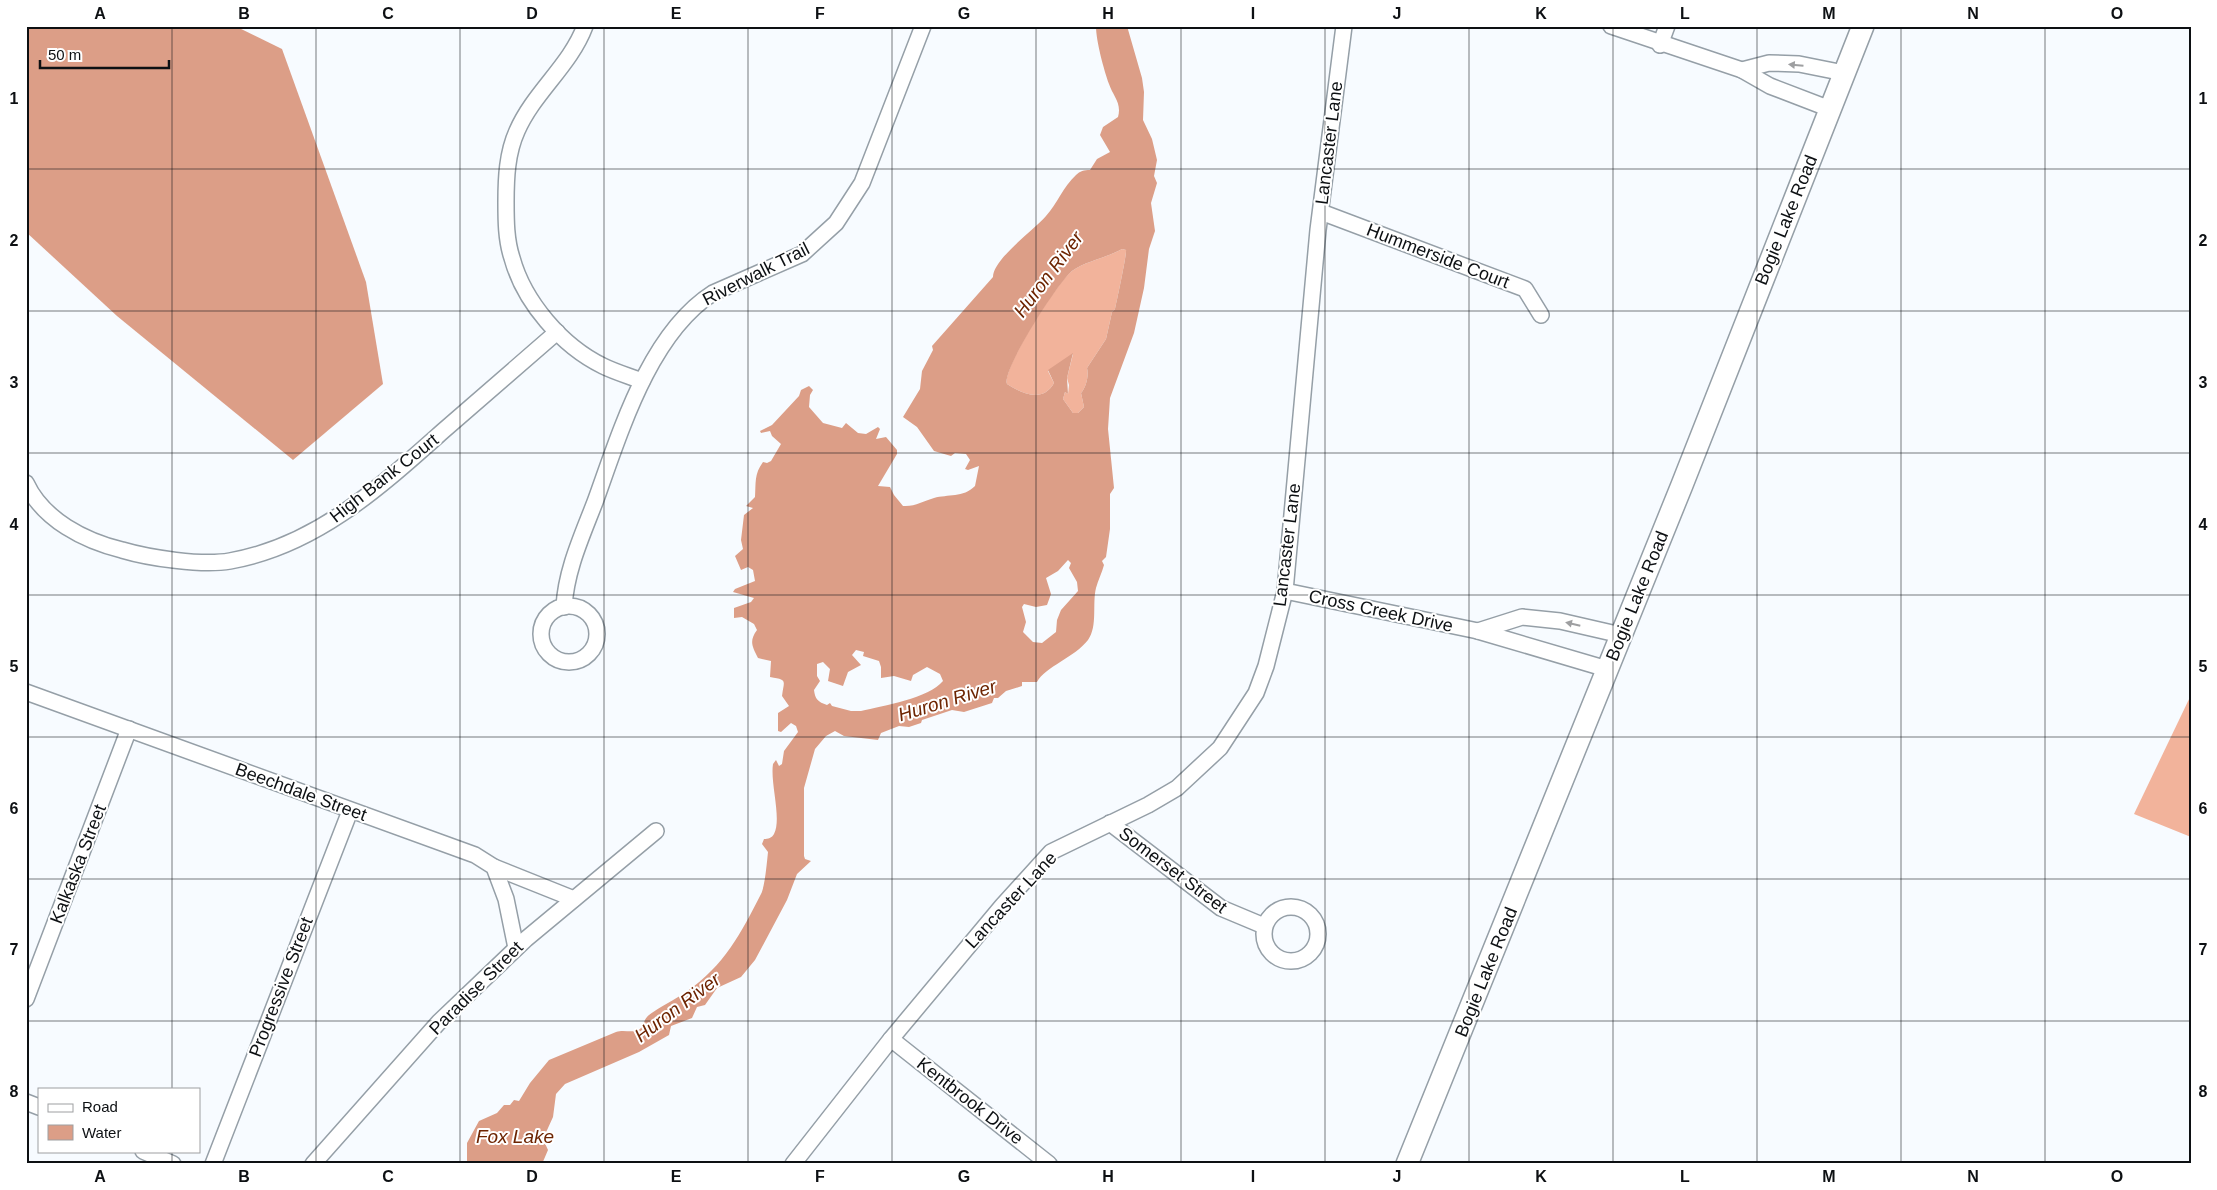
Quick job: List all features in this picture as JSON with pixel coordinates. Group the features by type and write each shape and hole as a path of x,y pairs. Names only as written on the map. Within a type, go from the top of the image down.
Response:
{"main road":[{"name":"Bogie Lake Road","path":"1407,1164 1519,890 1863,26"}],"street":[{"path":"585,26 567,62 516,131 508,163 506,225 512,259 528,294 557,332 580,352 603,366 642,381"},
{"name":"Riverwalk Trail","path":"564,607 568,575 642,381 668,337 690,310 701,301 713,293 802,254 836,223 862,184 923,26"},
{"name":"Lancaster Lane","path":"793,1164 891,1039 1002,906 1051,852 1148,806 1177,788 1220,748 1256,693 1266,666 1284,591 1304,366 1344,26"},
{"path":"1611,26 1742,70 1770,86 1830,109"},
{"path":"1660,44 1667,26"},
{"path":"1742,70 1769,63 1799,64 1844,74"},
{"name":"Hummerside Court","path":"1321,212 1525,289 1541,315"},
{"name":"High Bank Court","path":"26,483 44,510 70,530 102,546 146,557 190,561 229,561 266,551 303,537 340,517 396,473 557,332"},
{"name":"Cross Creek Drive","path":"1284,591 1478,631 1607,669"},
{"name":"Cross Creek Drive","path":"1478,631 1522,617 1560,621 1621,635"},
{"name":"Beechdale Street","path":"26,692 350,811 452,846 475,855 494,867 574,899"},
{"name":"Kalkaska Street","path":"26,999 129,729"},
{"name":"Progressive Street","path":"213,1164 350,811"},
{"name":"Somerset Street","path":"1110,823 1221,908 1264,926"},
{"name":"Paradise Street","path":"313,1164 439,1022 516,948 656,831"},
{"path":"494,867 506,899 516,948"},
{"name":"Kentbrook Drive","path":"891,1039 1050,1164"},
{"path":"26,1102 38,1107"},
{"path":"145,1152 173,1164"}],"shaded area":[{"path":"1122,249 1126,250 1126,253 1115,309 1112,312 1106,339 1087,368 1087,381 1081,393 1084,407 1078,413 1073,413 1063,399 1065,392 1068,394 1069,385 1067,378 1073,354 1048,371 1054,383 1044,393 1032,395 1019,391 1007,384 1007,376 1021,345 1044,307 1065,278 1072,271"},
{"path":"2191,695 2191,837 2134,814"}],"water":[{"path":"26,26 235,26 282,49 366,282 383,384 293,460 117,316 26,232"},
{"path":"1096,26 1127,26 1142,78 1144,92 1143,120 1152,139 1157,160 1154,176 1157,183 1151,203 1155,231 1149,249 1144,288 1134,333 1110,398 1108,429 1114,488 1110,494 1110,529 1106,557 1102,561 1104,565 1096,588 1094,622 1088,640 1076,652 1047,672 1037,682 1022,682 1022,686 1006,691 998,698 994,698 992,703 964,712 952,710 922,720 921,723 909,727 899,726 881,733 878,740 844,736 835,731 826,736 815,749 804,788 804,856 805,859 811,861 797,874 787,900 755,960 741,977 717,988 705,1005 697,1007 692,1018 671,1026 669,1035 639,1052 565,1084 556,1094 553,1117 543,1139 548,1150 542,1164 467,1164 467,1143 479,1121 497,1113 504,1105 510,1105 514,1100 519,1101 530,1083 549,1060 616,1032 640,1029 650,1014 700,982 722,959 739,935 764,886 768,852 762,844 764,839 770,838 773,835 776,827 773,764 776,760 779,766 782,764 784,751 798,732 796,726 791,723 781,732 778,731 778,713 789,706 782,696 784,682 770,677 771,661 758,658 752,644 757,630 754,624 742,617 734,618 734,608 751,602 754,598 733,592 735,589 755,581 753,570 748,567 741,570 735,556 743,549 741,540 744,515 753,508 746,506 755,497 756,479 760,466 763,462 771,461 781,444 772,436 770,431 761,433 760,431 772,425 799,396 801,390 809,386 813,390 810,395 809,407 823,423 842,428 846,423 858,433 866,434 878,427 880,429 876,439 886,437 897,450 897,454 878,486 890,487 903,506 960,494 975,486 979,466 968,470 965,469 970,460 966,454 955,453 951,456 934,451 917,427 903,417 920,389 922,371 933,350 932,346 993,277 995,270 1007,253 1046,216 1071,180 1081,172 1090,170 1097,159 1110,152 1100,135 1103,127 1118,117 1119,108 1105,71","holes":["1122,249 1126,250 1126,253 1115,309 1112,312 1106,339 1087,368 1087,381 1081,393 1084,407 1078,413 1073,413 1063,399 1065,392 1068,394 1067,378 1073,353 1048,370 1054,383 1044,393 1032,395 1019,391 1007,384 1013,362 1032,326 1065,278 1072,271","1068,560 1071,563 1069,568 1077,582 1078,591 1061,610 1057,620 1056,632 1042,643 1033,642 1023,632 1026,622 1022,607 1024,604 1036,607 1047,605 1051,594 1046,578 1058,571","856,650 864,652 863,656 879,661 881,678 894,676 911,681 913,675 927,667 940,674 943,681 917,697 861,711 851,711 819,701 814,690 820,681 817,676 817,664 823,662 830,669 828,681 843,686 848,672 861,665 852,655"]}],"water label":[{"name":"Huron River","path":"1048,274"},
{"name":"Huron River","path":"947,700"},
{"name":"Huron River","path":"677,1007"},
{"name":"Fox Lake","path":"515,1136"}]}
